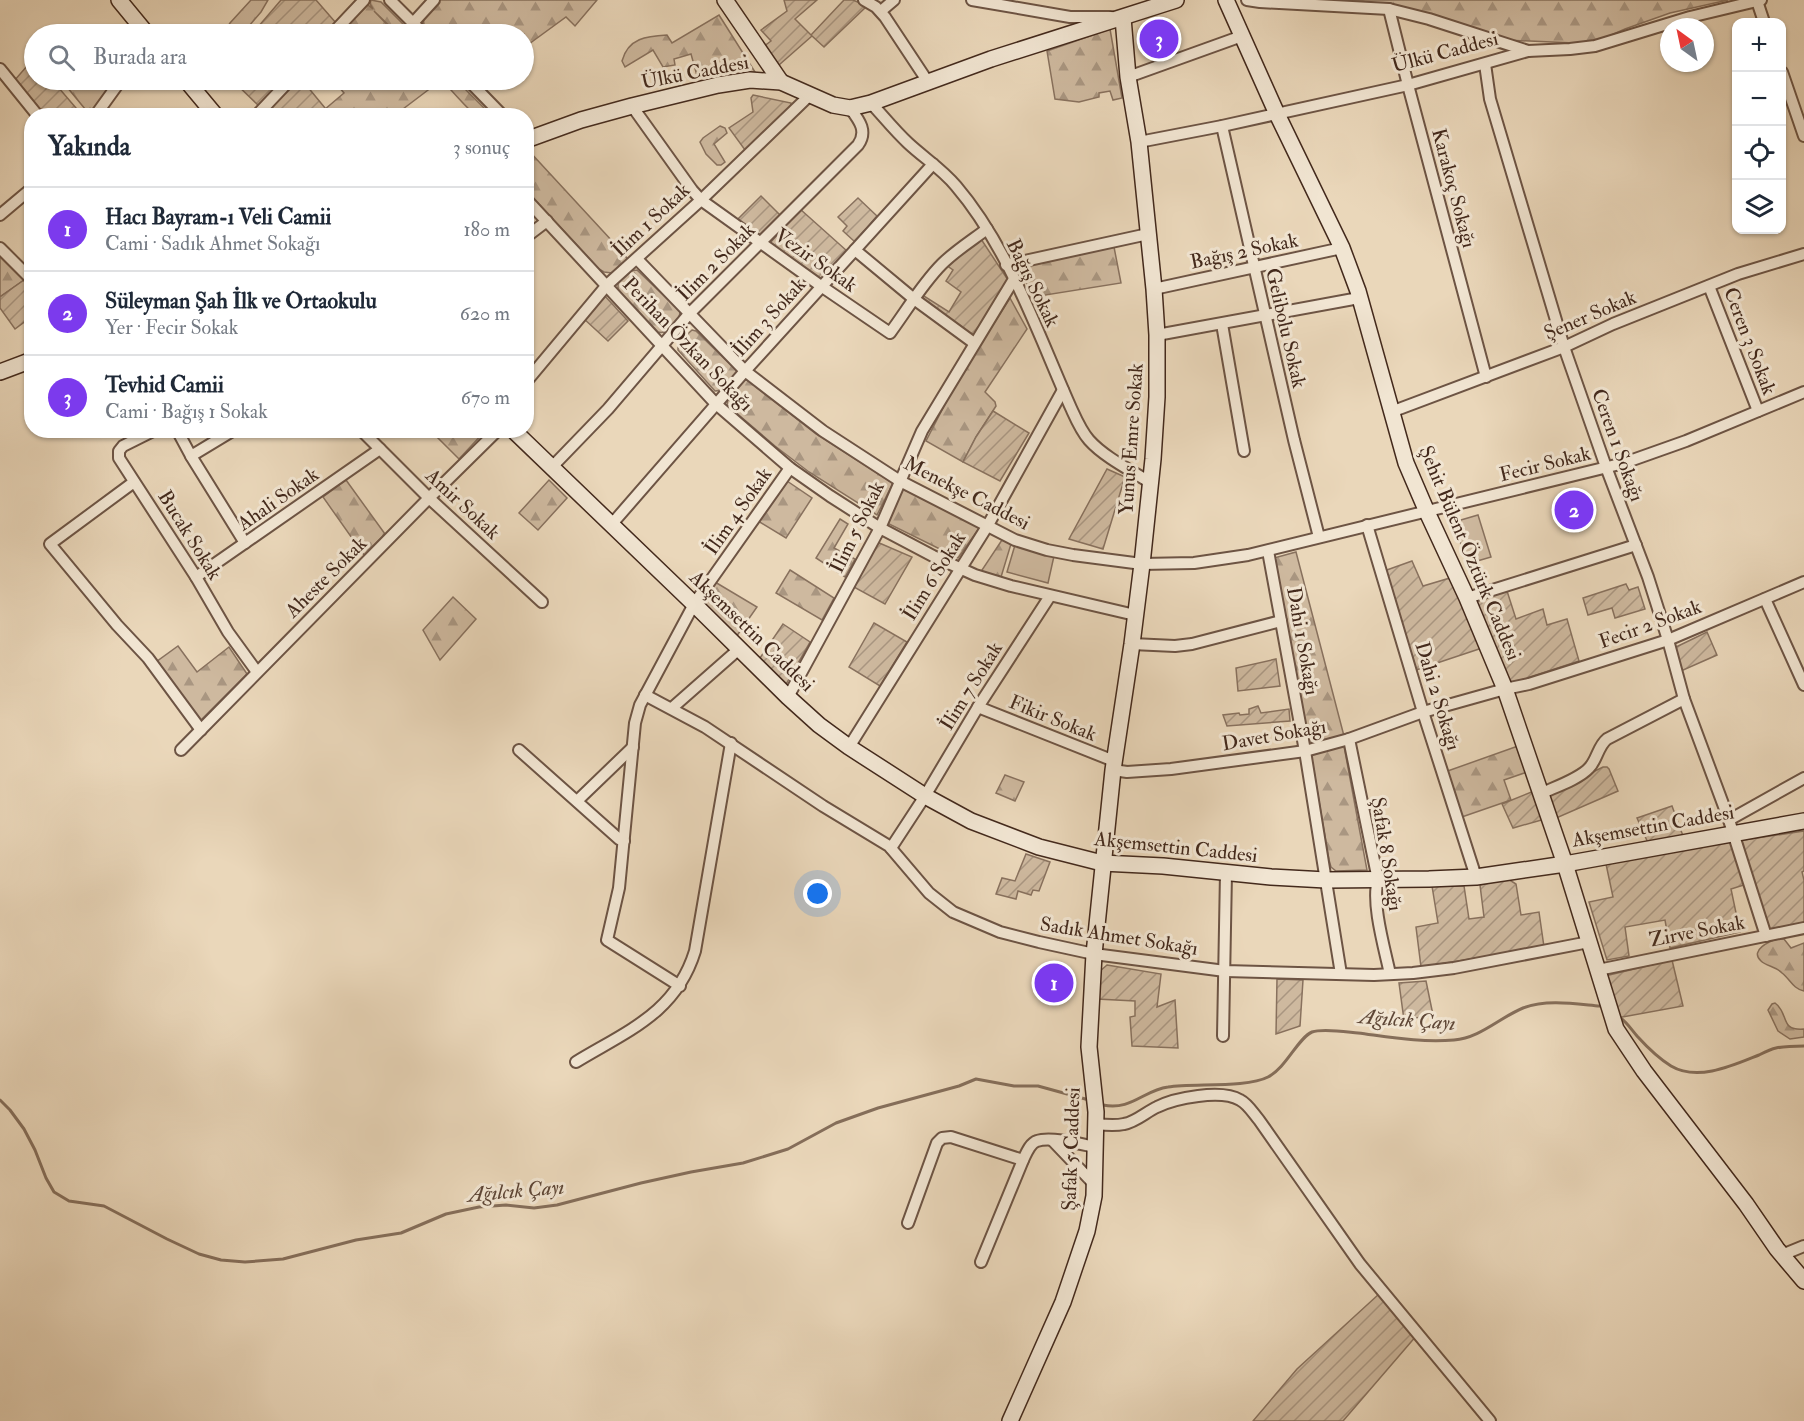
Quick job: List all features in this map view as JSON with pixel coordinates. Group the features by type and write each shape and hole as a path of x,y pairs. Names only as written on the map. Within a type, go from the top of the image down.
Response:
{"street":[{"path":"119,0 139,24"},
{"path":"341,24 364,0"},
{"path":"390,0 413,23 434,0"},
{"path":"725,0 781,82"},
{"path":"864,0 880,11 927,82"},
{"path":"880,11 894,0"},
{"path":"972,0 1070,16 1123,18"},
{"name":"Ülkü Caddesi","path":"534,137 581,120 735,82 762,80 781,82 832,105 850,108 871,103 1001,56 1176,0"},
{"name":"Şehit Bülent Öztürk Caddesi","path":"1226,0 1277,114 1342,248 1359,298 1406,463 1505,689 1542,793 1614,1022 1624,1043 1644,1071 1782,1255"},
{"path":"1247,0 1389,9 1429,19 1528,51"},
{"path":"1759,1 1763,18"},
{"name":"Ülkü Caddesi","path":"1139,142 1408,85 1528,51 1595,46 1681,20 1759,1"},
{"name":"Karakoç Sokağı","path":"1389,9 1486,376"},
{"name":"Yunus Emre Sokak","path":"1102,863 1113,766 1142,564 1157,397 1158,335 1154,289 1139,142 1128,77 1123,18"},
{"path":"1128,77 1242,36"},
{"name":"Ceren 1 Sokağı","path":"1485,64 1490,99 1564,346 1636,545 1668,639 1684,699 1731,826 1766,936"},
{"path":"0,69 32,108"},
{"path":"1786,84 1804,136"},
{"path":"101,108 114,90"},
{"path":"194,90 209,108"},
{"path":"264,108 281,90"},
{"path":"478,90 495,108"},
{"name":"İlim 1 Sokak","path":"534,372 607,285 701,200 811,94"},
{"name":"Bağış Sokak","path":"871,103 908,143 955,184 987,229 1014,279 1063,390 1090,442 1151,483"},
{"name":"Vezir Sokak","path":"632,106 701,200 821,286 890,333 914,299"},
{"name":"İlim 2 Sokak","path":"551,468 608,409 689,314 858,145 863,132 861,124 850,108"},
{"name":"Gelibolu Sokak","path":"1222,126 1253,267 1318,537"},
{"name":"İlim 3 Sokak","path":"611,525 745,371 933,164"},
{"path":"0,215 24,195"},
{"name":"Perihan Özkan Sokağı","path":"534,207 716,404 790,468 830,496 880,528 986,579 1135,615"},
{"path":"534,231 547,221"},
{"path":"914,299 932,275 948,259 987,229"},
{"path":"1006,265 1148,234"},
{"path":"0,248 24,272"},
{"name":"Bağış 2 Sokak","path":"1154,289 1342,248"},
{"path":"855,250 914,299 974,343"},
{"name":"Şener Sokak","path":"1391,412 1564,346 1738,274 1804,254"},
{"name":"Menekşe Caddesi","path":"637,259 745,371 823,431 900,481 1015,540 1073,555 1142,564 1205,561 1268,551 1427,512"},
{"name":"İlim 5 Sokak","path":"788,697 880,528 922,431 1014,279"},
{"name":"Ceren 3 Sokak","path":"1709,286 1758,411"},
{"path":"1158,335 1359,298"},
{"path":"1222,324 1244,451"},
{"path":"0,372 24,363"},
{"name":"İlim 6 Sokak","path":"849,747 988,525 1063,390"},
{"name":"Fecir Sokak","path":"1427,512 1647,455 1804,392"},
{"name":"Bucak Sokak","path":"139,438 123,446 119,451 119,458 228,632 257,672"},
{"path":"181,438 245,543"},
{"path":"191,456 221,438"},
{"name":"Amir Sokak","path":"369,438 429,498 542,602"},
{"name":"Aheste Sokak","path":"181,750 490,438"},
{"name":"Akşemsettin Caddesi","path":"521,438 819,725 925,796 971,821 1039,847 1102,863 1326,880 1476,877 1565,864 1731,826 1804,821"},
{"name":"Ahali Sokak","path":"196,578 380,449"},
{"name":"İlim 4 Sokak","path":"680,986 607,940 620,888 635,723 645,694 694,604 790,468"},
{"path":"134,482 50,544 117,625 148,658 201,730"},
{"name":"Dahi 2 Sokağı","path":"1367,525 1423,712 1476,877"},
{"path":"1467,598 1636,545"},
{"name":"Dahi 1 Sokağı","path":"1268,551 1305,751 1341,974"},
{"name":"Fecir 2 Sokak","path":"1505,689 1529,684 1668,639 1804,582"},
{"name":"İlim 7 Sokak","path":"891,848 1050,596"},
{"path":"1765,599 1804,685"},
{"path":"1132,644 1175,646 1192,644 1281,621"},
{"path":"672,708 739,649"},
{"name":"Davet Sokağı","path":"1113,766 1127,772 1171,769 1305,751 1349,739 1423,712 1505,689"},
{"name":"Sadık Ahmet Sokağı","path":"645,694 731,743 823,806 879,839 891,848 929,893 953,912 1000,932 1094,954 1225,971 1390,975 1454,968 1589,942"},
{"path":"1542,793 1584,773 1593,763 1607,739 1684,699"},
{"name":"Fikir Sokak","path":"978,707 1113,766"},
{"name":"Şafak 8 Sokağı","path":"1349,739 1378,880 1375,888 1376,902 1390,975"},
{"path":"576,1062 650,1017 666,1004 680,986 695,951 731,743"},
{"path":"577,801 633,747"},
{"path":"519,750 624,841"},
{"path":"1731,826 1804,778"},
{"name":"Şafak 5 Caddesi","path":"1010,1421 1063,1302 1091,1215 1096,1095 1089,1047 1102,863"},
{"path":"1223,1036 1227,873"},
{"name":"Zirve Sokak","path":"1598,970 1804,928"},
{"path":"1096,1124 1125,1124 1168,1102 1196,1097 1222,1095 1242,1101 1265,1129 1360,1264 1490,1421"},
{"path":"908,1222 937,1143 942,1138 951,1137 1023,1160"},
{"path":"1052,1140 1094,1184"},
{"path":"981,1262 1023,1160 1036,1141 1052,1140 1095,1147"},
{"path":"1804,1246 1782,1255 1804,1281"}],"green space":[{"path":"251,0 268,0 251,24 230,23"},
{"path":"281,0 316,0 336,23 335,24 261,24"},
{"path":"371,0 381,2 403,24 388,24 374,11 386,24 348,24 368,5 373,9 370,4"},
{"path":"440,0 597,0 575,26 566,17 534,40 534,24 424,24 428,12"},
{"path":"784,0 817,0 795,19 811,35 844,0 853,0 867,6 824,47 812,36 779,65 763,47 771,41 761,30 787,11"},
{"path":"1351,0 1728,0 1670,13 1598,41 1574,43 1505,40 1391,5"},
{"path":"719,15 755,72 699,83 691,54 674,59 675,65 663,67 653,50 625,67 622,61 625,53 639,40 667,35 672,43"},
{"path":"1110,29 1122,98 1113,100 1110,91 1099,93 1099,97 1079,102 1055,99 1047,51"},
{"path":"24,70 24,90 61,90 76,108 36,108 14,81"},
{"path":"69,90 108,90 95,108 84,108"},
{"path":"242,90 275,90 260,107"},
{"path":"287,90 310,90 325,108 270,108"},
{"path":"341,90 428,90 404,108 326,108 344,93"},
{"path":"451,90 466,90 484,108 468,108"},
{"path":"753,95 791,103 790,110 745,150 729,128 753,112 751,98"},
{"path":"720,126 725,128 727,133 714,144 725,162 717,165 706,154 700,142"},
{"path":"534,156 628,261 612,273 599,269 534,199"},
{"path":"761,196 781,216 760,237 737,220"},
{"path":"858,198 877,216 855,242 843,231 847,226 838,217"},
{"path":"800,209 847,251 821,281 770,243"},
{"path":"981,239 1008,280 972,338 920,301 924,296 949,312 961,292 946,281 953,270 946,265"},
{"path":"1114,247 1121,283 1033,297 1022,274 1025,266"},
{"path":"0,254 24,280 0,297"},
{"path":"637,270 680,311 676,323 666,331 658,332 618,290 618,281 630,271"},
{"path":"24,280 24,322 15,329 0,308 0,297"},
{"path":"603,294 628,321 608,341 583,318"},
{"path":"1010,298 1027,329 985,392 996,406 963,462 926,441 957,381"},
{"path":"692,330 696,331 737,371 722,389 715,391 678,350 678,343"},
{"path":"744,380 747,380 816,434 893,483 877,515 809,472 727,405 728,398"},
{"path":"993,411 1029,433 1000,481 963,462"},
{"path":"438,438 478,438 459,459"},
{"path":"1107,469 1125,477 1103,549 1069,539"},
{"path":"346,480 385,534 364,555 323,497"},
{"path":"549,480 567,498 538,530 519,513"},
{"path":"787,481 812,498 786,538 758,521"},
{"path":"901,488 980,527 958,558 885,522"},
{"path":"1478,515 1491,557 1467,564 1454,522"},
{"path":"840,519 848,524 834,548 855,559 845,577 816,558"},
{"path":"1002,540 1011,544 1001,577 983,572 982,570"},
{"path":"877,542 912,557 885,604 852,586"},
{"path":"1015,545 1054,556 1048,583 1007,572"},
{"path":"1296,552 1344,736 1309,744 1274,558"},
{"path":"1412,561 1423,586 1450,578 1482,648 1416,670 1384,571"},
{"path":"790,570 834,598 822,620 776,593"},
{"path":"715,582 757,607 736,637 700,602"},
{"path":"1626,584 1629,590 1638,587 1645,609 1615,618 1612,608 1588,615 1583,598"},
{"path":"1507,591 1516,619 1543,609 1547,625 1567,619 1579,661 1509,684 1476,600"},
{"path":"453,597 476,619 440,660 423,630"},
{"path":"874,623 907,642 880,686 849,667"},
{"path":"783,624 810,642 785,686 758,661"},
{"path":"1707,632 1717,655 1681,671 1674,648"},
{"path":"178,646 197,672 229,647 247,674 199,722 156,662"},
{"path":"1276,659 1280,686 1238,691 1236,668"},
{"path":"1258,706 1261,713 1289,709 1290,721 1227,726 1223,715 1249,714 1249,709"},
{"path":"1344,746 1367,870 1336,871 1331,867 1329,860 1311,754"},
{"path":"1518,746 1527,772 1504,780 1511,800 1456,819 1442,773"},
{"path":"1603,767 1609,769 1618,791 1554,819 1548,794"},
{"path":"1005,775 1024,782 1015,801 996,793"},
{"path":"1534,791 1545,819 1513,828 1502,804"},
{"path":"1672,806 1683,836 1648,843 1637,818"},
{"path":"1804,831 1804,871 1802,872 1804,924 1765,930 1737,841"},
{"path":"1734,840 1747,884 1731,889 1740,932 1670,948 1665,920 1625,927 1629,956 1607,960 1589,902 1613,897 1606,864"},
{"path":"1026,854 1050,862 1039,891 1033,890 1031,895 1018,891 1016,899 996,894 1002,878 1015,881"},
{"path":"1508,879 1516,884 1521,915 1539,912 1544,947 1421,967 1416,927 1438,923 1432,886 1464,886 1469,919 1484,917 1480,885"},
{"path":"1778,939 1784,939 1791,948 1804,943 1804,991 1797,988 1780,971 1763,963 1758,957 1757,953 1762,947"},
{"path":"1672,960 1683,1006 1617,1018 1605,976"},
{"path":"1107,965 1161,974 1157,1007 1175,1000 1178,1048 1132,1046 1130,1017 1135,1016 1135,1001 1097,999 1099,972"},
{"path":"1277,979 1303,980 1300,1026 1276,1034"},
{"path":"1426,981 1433,1015 1404,1020 1399,983"},
{"path":"1775,1003 1780,1007 1788,1025 1796,1029 1804,1029 1804,1037 1790,1039 1778,1031 1768,1010"},
{"path":"1379,1294 1417,1335 1343,1421 1253,1421 1297,1369"}],"waterway":[{"name":"Ağılcık Çayı","path":"1103,1105 1130,1103 1168,1087 1247,1083 1268,1077 1280,1067 1307,1035 1317,1031 1342,1031 1442,1041 1472,1036 1514,1012 1532,1005 1562,1003 1604,1008"},
{"name":"Ağılcık Çayı","path":"1618,1016 1649,1048 1671,1066 1682,1071 1716,1070 1776,1048 1804,1046"},
{"name":"Ağılcık Çayı","path":"0,1100 24,1129 54,1192 69,1201 104,1206 199,1254 221,1260 245,1262 283,1259 356,1240 401,1233 446,1214 479,1207 506,1205 534,1208 557,1205 641,1183 743,1163 788,1149 836,1123 976,1079 1014,1086 1038,1086 1089,1100"}],"place":[{"name":"Tevhid Camii","path":"1159,39"},
{"name":"Süleyman Şah İlk ve Ortaokulu","path":"1574,510"},
{"name":"Hacı Bayram-ı Veli Camii","path":"1054,983"}]}
